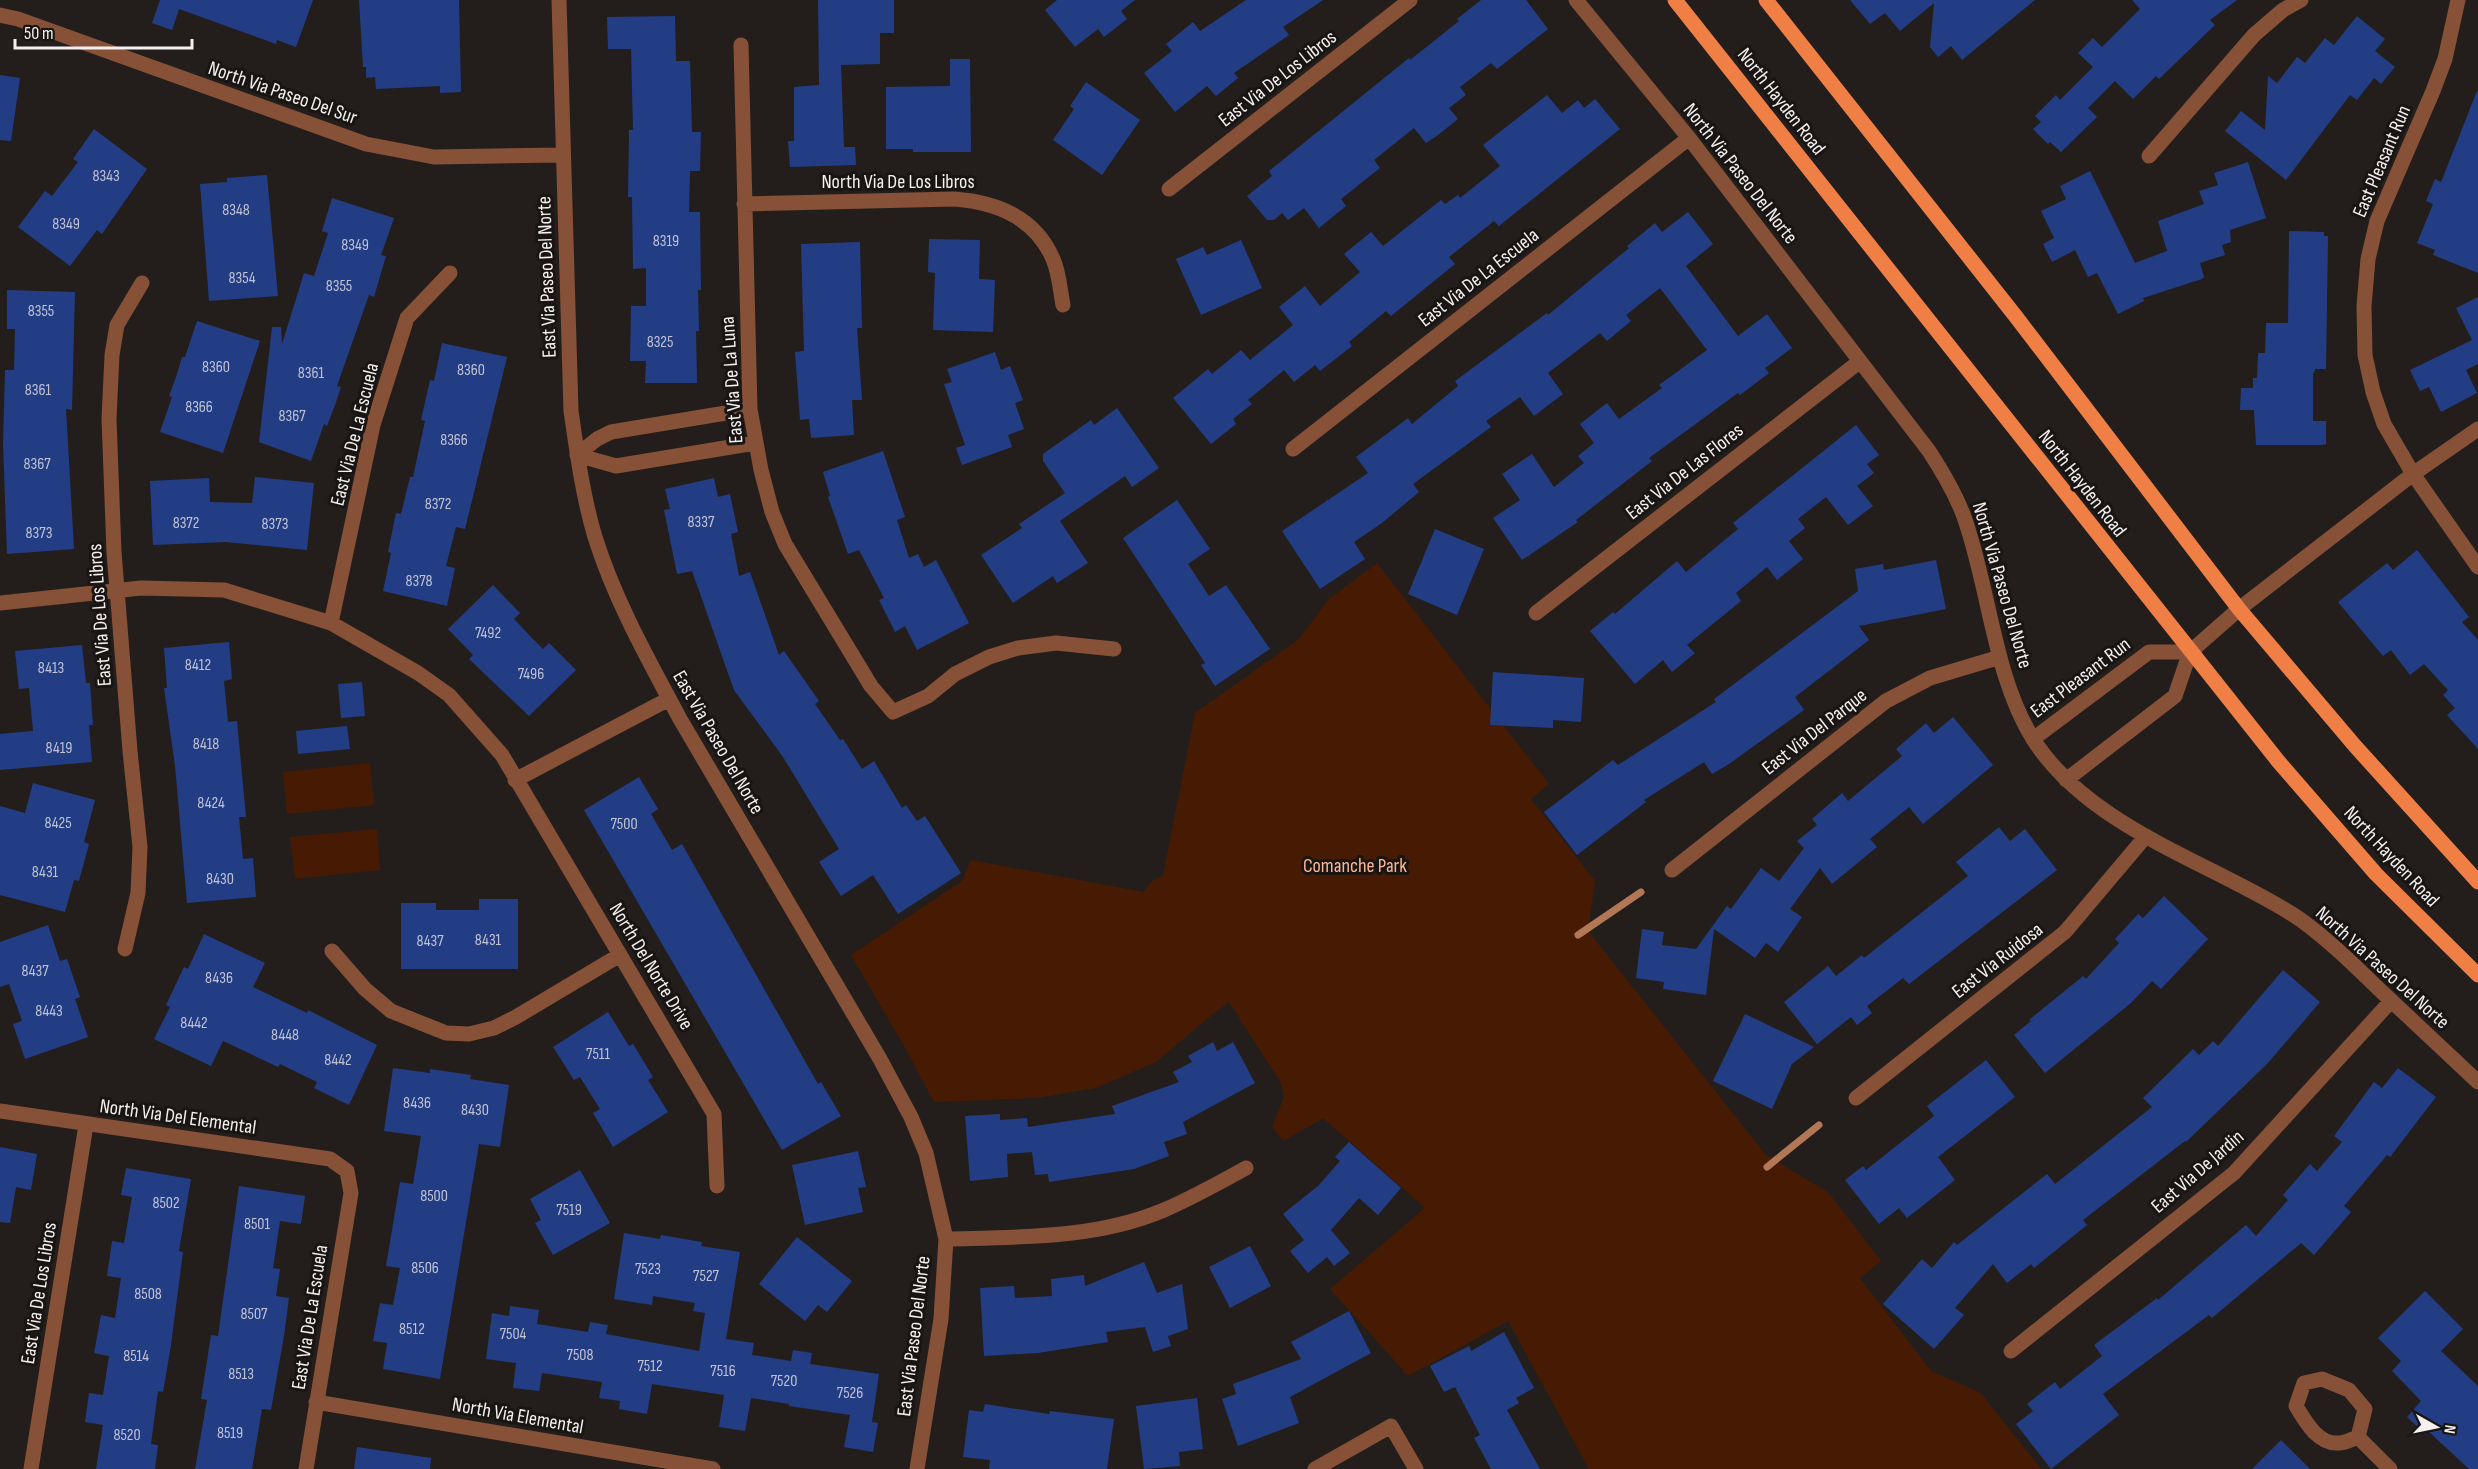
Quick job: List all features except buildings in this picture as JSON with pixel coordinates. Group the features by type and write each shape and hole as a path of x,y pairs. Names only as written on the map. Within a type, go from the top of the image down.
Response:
{"main road":[{"name":"North Hayden Road","path":"1675,0 2278,761 2376,874 2478,975"},
{"path":"1766,0 2016,318 2239,609 2355,746 2478,882"}],"street":[{"name":"East Via Paseo Del Norte","path":"559,0 571,411 577,455 598,546 613,585 669,699 817,949 911,1117 926,1153 946,1239 941,1319 916,1469"},
{"name":"East Via De Los Libros","path":"1169,189 1410,0"},
{"name":"North Via Paseo Del Norte","path":"1576,0 1689,138 1929,451 1949,482 1963,516 2000,657 2017,705 2033,739 2066,780 2104,810 2146,836 2300,919 2334,947 2478,1082"},
{"path":"2149,156 2254,35 2283,10 2301,0"},
{"name":"East Pleasant Run","path":"2458,0 2445,59 2377,221 2368,259 2364,306 2365,355 2373,392 2384,424 2413,474 2478,567"},
{"name":"North Via Paseo Del Sur","path":"0,15 18,19 366,144 434,157 563,155"},
{"name":"East Via De La Luna","path":"741,45 750,409 755,443 772,512 785,544 871,686 892,712 928,696 955,674 989,657 1018,648 1056,643 1114,649"},
{"name":"East Via De La Escuela","path":"1293,449 1689,138"},
{"name":"North Via De Los Libros","path":"744,204 954,199 980,201 1012,213 1038,237 1053,259 1063,305"},
{"name":"East Via De La Escuela","path":"331,622 346,562 373,425 407,318 450,273"},
{"name":"East Via De Los Libros","path":"125,949 138,893 140,847 118,590 109,419 112,355 117,325 142,283"},
{"name":"East Via De Las Flores","path":"1536,613 1859,362"},
{"path":"577,455 597,439 611,432 750,409"},
{"path":"2066,780 2175,696 2190,652 2239,609 2413,474 2478,429"},
{"path":"577,455 616,466 755,443"},
{"name":"North Del Norte Drive","path":"0,603 141,588 224,590 331,622 418,673 450,695 502,755 714,1114 717,1186"},
{"name":"East Pleasant Run","path":"2033,739 2149,652 2190,652"},
{"name":"East Via Del Parque","path":"1672,870 1886,701 1930,678 2000,657"},
{"path":"515,780 669,699"},
{"name":"East Via Ruidosa","path":"1856,1098 2065,933 2146,836"},
{"path":"332,951 365,989 392,1011 446,1033 457,1034 469,1034 494,1028 509,1021 620,955"},
{"name":"East Via De Jardin","path":"2011,1351 2234,1173 2391,1001"},
{"name":"North Via Del Elemental","path":"0,1111 330,1159 347,1171"},
{"name":"East Via De Los Libros","path":"31,1469 86,1125"},
{"path":"946,1239 1071,1234 1123,1223 1162,1211 1246,1168"},
{"name":"East Via De La Escuela","path":"306,1469 351,1194 347,1171"},
{"path":"2322,1379 2349,1390 2365,1409 2358,1437 2339,1443 2324,1441 2306,1424 2296,1406 2304,1383 2322,1379"},
{"name":"North Via Elemental","path":"316,1402 713,1469"},
{"path":"1315,1469 1391,1426 1416,1469"},
{"path":"2358,1437 2390,1469"}],"green space":[{"name":"Comanche Park","path":"1377,563 1549,784 1531,799 1595,881 1588,931 1766,1155 1828,1192 1881,1261 1860,1278 1931,1371 1981,1393 2041,1469 1589,1469 1508,1321 1410,1375 1403,1373 1403,1370 1330,1289 1425,1208 1323,1118 1284,1141 1272,1127 1284,1097 1281,1083 1229,1002 1156,1062 1096,1088 1037,1098 934,1102 851,955 962,881 971,860 1144,892 1151,882 1163,875 1195,713 1299,639 1328,600"},
{"path":"370,763 374,805 287,814 283,772"},
{"path":"377,829 380,870 295,879 290,837"}],"waterway":[{"path":"1578,935 1641,892"},
{"path":"1767,1167 1819,1125"}]}
